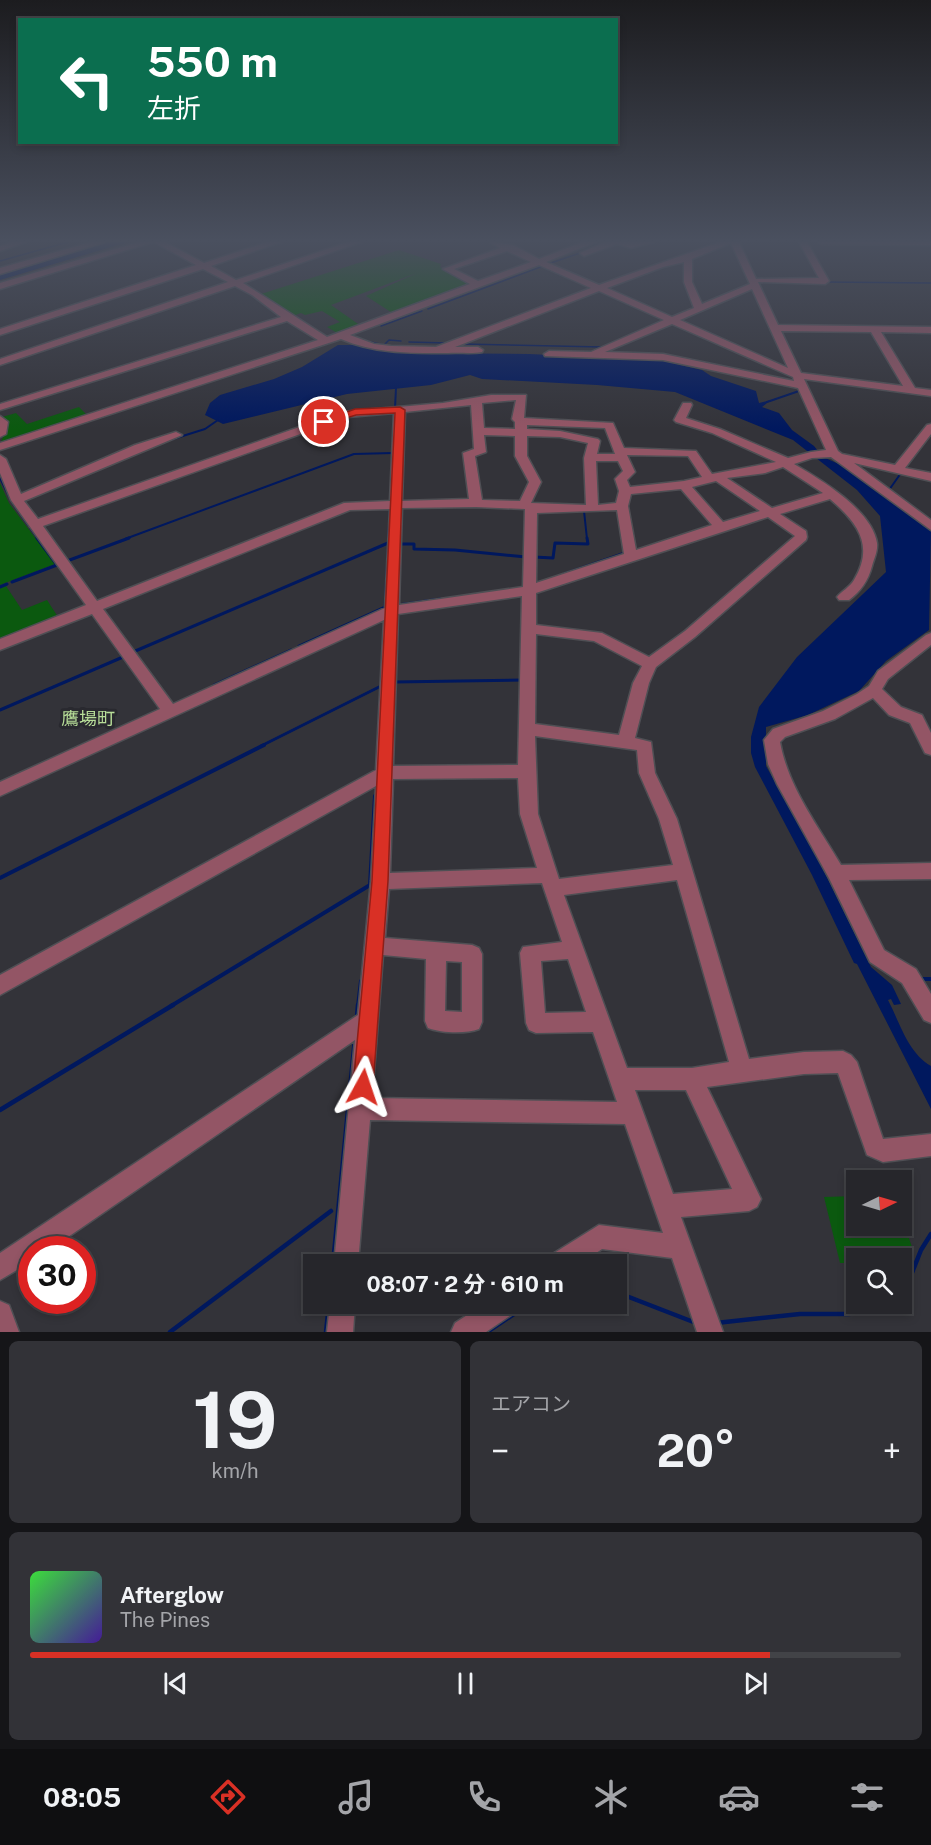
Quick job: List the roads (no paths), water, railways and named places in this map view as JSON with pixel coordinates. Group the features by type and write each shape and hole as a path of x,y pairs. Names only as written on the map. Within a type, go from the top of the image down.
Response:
{"street":[{"path":"0,332 86,304"},
{"path":"0,362 174,304"},
{"path":"270,304 326,341"},
{"path":"0,447 326,341 426,304"},
{"path":"434,351 557,304"},
{"path":"636,304 796,375 931,393"},
{"path":"697,304 699,309"},
{"path":"589,355 710,304"},
{"path":"768,304 796,375 832,454 931,526"},
{"path":"0,407 288,318"},
{"path":"779,328 931,330"},
{"path":"873,329 911,390"},
{"path":"341,335 354,341 385,348 434,351 478,350"},
{"path":"549,354 663,357 802,386"},
{"path":"34,525 346,414 400,410 491,398 522,397 518,419 521,426 520,456 536,482 527,506 530,629 526,771 529,814 550,882 710,1332"},
{"path":"476,401 480,452 469,453 476,503"},
{"path":"687,405 680,420 716,431 785,462 817,482 846,506 864,531 870,545 860,585 843,597"},
{"path":"347,1254 380,881 400,410"},
{"path":"0,420 2,422 0,434"},
{"path":"479,431 521,426 609,425 629,472 621,479 624,491 622,506 631,557"},
{"path":"521,426 594,441 590,458 592,509"},
{"path":"897,470 931,427"},
{"path":"17,500 139,447 176,435"},
{"path":"590,458 620,454 692,453 713,476 801,534 801,537 690,634 651,664 638,694 626,742"},
{"path":"624,491 684,485 713,476 765,469 811,455 832,454 931,477"},
{"path":"0,459 17,500 170,711"},
{"path":"684,485 720,527"},
{"path":"0,789 391,611 530,591 720,527 830,495"},
{"path":"0,645 348,506 476,503 592,509 622,506"},
{"path":"530,629 597,636 651,664"},
{"path":"931,638 883,675 874,690 829,715 779,733 772,740 776,764 785,784 836,873 878,956 909,976 931,1013"},
{"path":"874,690 895,711 916,719 931,749"},
{"path":"527,729 645,746 647,772 668,819 742,1071"},
{"path":"0,986 385,773 526,771"},
{"path":"836,873 931,871"},
{"path":"380,881 550,882 682,872"},
{"path":"375,946 436,951"},
{"path":"574,950 530,953 536,1023 599,1022"},
{"path":"0,1268 369,1019"},
{"path":"619,1079 692,1079 804,1063 843,1062 849,1070 875,1147 883,1150 931,1146"},
{"path":"666,1207 748,1198 692,1079"},
{"path":"361,1109 633,1113"},
{"path":"575,1254 599,1238 681,1247"},
{"path":"0,1314 6,1332"},
{"path":"340,1332 342,1314"},
{"path":"464,1332 490,1314"}],"waterway":[{"path":"428,309 441,304"},
{"path":"381,326 422,311"},
{"path":"362,340 384,345 389,340 401,341"},
{"path":"409,342 448,343"},
{"path":"462,344 603,347"},
{"path":"395,408 396,388"},
{"path":"767,402 799,391"},
{"path":"170,440 205,429 218,420"},
{"path":"125,539 354,454 393,453"},
{"path":"889,490 901,473"},
{"path":"0,478 12,502 28,525"},
{"path":"388,539 390,509"},
{"path":"584,511 587,539"},
{"path":"30,528 38,539"},
{"path":"12,582 57,565 37,538"},
{"path":"67,561 129,538"},
{"path":"299,646 385,607 389,538"},
{"path":"534,557 553,558 555,543 588,544 587,538"},
{"path":"133,652 388,543"},
{"path":"399,544 414,544 414,549 455,550 526,557"},
{"path":"564,574 625,553"},
{"path":"0,587 7,584"},
{"path":"398,605 440,599"},
{"path":"214,685 291,650"},
{"path":"0,710 123,657"},
{"path":"394,682 523,680"},
{"path":"261,746 381,686"},
{"path":"0,878 264,745"},
{"path":"171,1006 370,885 375,796"},
{"path":"922,979 931,979"},
{"path":"358,1006 361,981"},
{"path":"0,1110 173,1005"},
{"path":"357,1017 358,1005"},
{"path":"334,1254 355,1038"},
{"path":"170,1332 331,1211"},
{"path":"912,1273 921,1250 931,1234"},
{"path":"627,1296 696,1323"},
{"path":"326,1332 328,1314"},
{"path":"487,1332 514,1314"},
{"path":"716,1323 800,1314 846,1314"}],"district":[{"name":"鷹場町","path":"88,719"}]}
